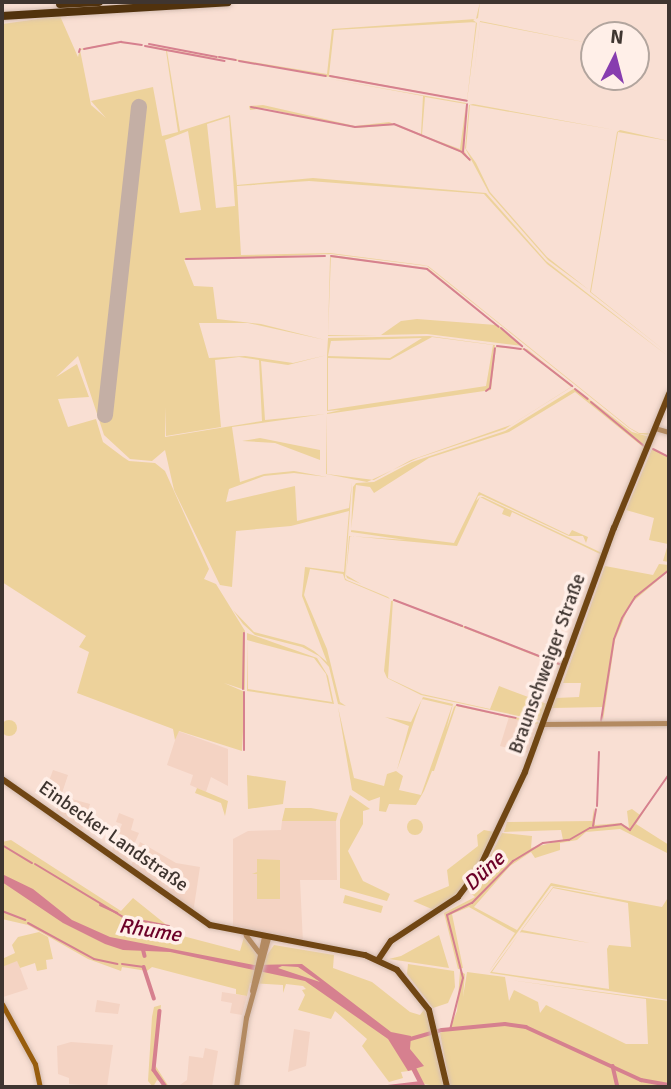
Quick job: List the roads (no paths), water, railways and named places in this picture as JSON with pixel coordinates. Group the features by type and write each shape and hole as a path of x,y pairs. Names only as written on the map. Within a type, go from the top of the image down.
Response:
{"highway":[{"path":"2,13 99,2"},
{"path":"2,13 228,2"}],"main road":[{"name":"Braunschweiger Straße","path":"386,948 456,899 474,878 517,792 669,394"},
{"name":"Einbecker Landstraße","path":"2,779 205,921 246,934 266,937"},
{"name":"Einbecker Landstraße","path":"205,921 266,937 378,960 388,965 415,987 433,1019 441,1047 447,1087"},
{"path":"378,960 386,948"},
{"path":"386,948 388,965"},
{"path":"2,1004 35,1064 40,1087"}],"street":[{"path":"655,428 669,432"},
{"path":"543,724 669,723"},
{"path":"246,934 256,942 261,957"},
{"path":"236,1087 251,997 266,937"}],"waterway":[{"path":"84,49 121,42 142,45"},
{"path":"149,44 217,57"},
{"path":"145,46 225,61"},
{"path":"219,57 236,60"},
{"path":"239,61 326,76"},
{"path":"330,76 467,101"},
{"path":"463,152 467,104"},
{"path":"251,107 355,127 394,124 462,152 470,160"},
{"path":"186,259 325,256"},
{"path":"331,256 427,269 499,327"},
{"path":"501,328 522,346"},
{"path":"497,346 521,349"},
{"path":"486,391 490,388 495,348"},
{"path":"524,349 572,386"},
{"path":"575,389 588,399"},
{"path":"591,402 644,446"},
{"path":"653,449 669,457"},
{"name":"Düne","path":"601,721 614,639 622,618 635,597 669,570"},
{"path":"394,600 462,626"},
{"path":"465,627 562,665"},
{"path":"243,689 244,633"},
{"path":"244,692 244,750"},
{"path":"457,705 516,718"},
{"name":"Düne","path":"597,806 599,752"},
{"name":"Düne","path":"450,1030 463,978 447,915 472,903 513,861 543,843 569,840 590,828 621,824 630,830 669,774"},
{"name":"Düne","path":"593,826 596,809"},
{"path":"2,845 32,863"},
{"path":"35,864 123,917 169,926"},
{"path":"100,905 117,913"},
{"path":"2,911 25,920"},
{"path":"28,923 94,959 117,964"},
{"path":"143,948 145,956"},
{"path":"122,964 144,967"},
{"path":"144,967 154,998"},
{"path":"160,1011 154,1070 166,1087"},
{"path":"407,1040 442,1030 505,1024 526,1027 641,1080 669,1085"},
{"path":"613,1066 618,1087"},
{"name":"Rhume","path":"413,1067 423,1087"},
{"path":"388,1087 419,1083"}]}
